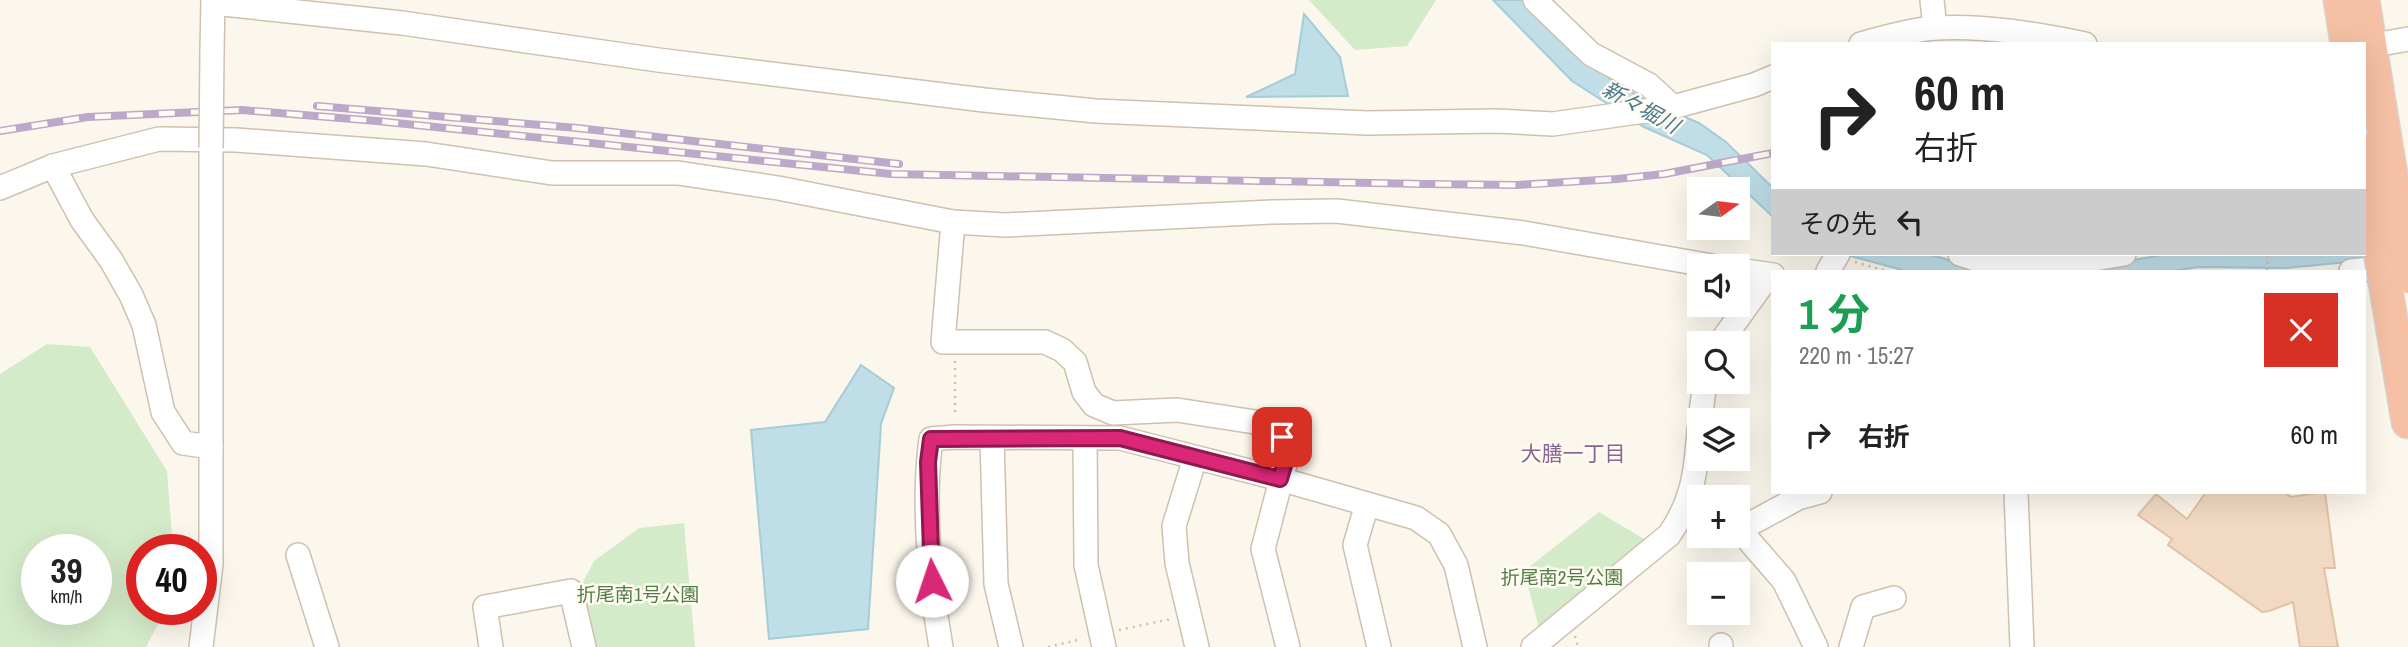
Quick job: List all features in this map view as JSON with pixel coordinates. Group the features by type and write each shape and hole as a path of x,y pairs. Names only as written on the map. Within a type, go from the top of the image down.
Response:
{"highway":[{"path":"2340,0 2360,42"},
{"path":"2361,42 2363,0"},
{"path":"2366,82 2374,141 2400,277 2408,422"}],"street":[{"path":"1535,0 1591,54 1649,85 1673,107"},
{"path":"1932,0 1935,28"},
{"path":"201,647 211,564 213,2 402,23 684,64 1096,111 1367,123 1497,121 1553,124 1673,107 1771,78"},
{"path":"1868,42 1891,35 1935,28 2012,30 2075,42"},
{"path":"2366,44 2408,40"},
{"path":"0,188 53,166 159,139 321,144 426,154 552,173 678,173 778,188 953,222 1005,225 1337,211 1524,233 1687,262"},
{"path":"53,166 82,220 111,260 131,295 144,325 166,418 183,443 211,447"},
{"path":"953,222 943,342 1045,342 1062,350 1075,362 1084,392 1094,405 1113,413 1177,410 1274,425 1289,449 1263,549 1288,647"},
{"path":"2366,236 2408,235"},
{"path":"1963,256 1987,267 2071,263 2112,256"},
{"path":"2360,270 2370,269 2400,277"},
{"path":"1729,331 1771,275 1750,272"},
{"path":"941,647 934,608 930,554 928,462 931,439 955,432 992,438 1120,438 1280,479 1416,518 1439,534 1456,565 1474,644"},
{"path":"992,438 996,584 1011,647"},
{"path":"1085,438 1086,565 1102,640"},
{"path":"1195,458 1174,526 1177,563 1197,647"},
{"path":"1750,523 1798,498 1813,494"},
{"path":"2016,494 2022,647"},
{"path":"1367,504 1355,545 1380,647"},
{"path":"1533,647 1669,534 1687,510"},
{"path":"1750,542 1784,581 1816,647"},
{"path":"298,555 327,647"},
{"path":"491,647 485,607 570,591 584,647"},
{"path":"1851,647 1863,607 1894,598"}],"path":[{"path":"1834,260 1880,270"},
{"path":"955,351 955,432"},
{"path":"1048,647 1102,640 1189,614"}],"green space":[{"path":"1309,0 1436,0 1407,46 1355,50"},
{"path":"47,344 90,347 167,471 172,534 126,534 126,625 158,625 146,647 0,647 0,374"},
{"name":"折尾南2号公園","path":"1599,512 1649,542 1540,632 1524,571"},
{"name":"折尾南1号公園","path":"684,523 695,647 597,647 582,584 594,561 639,528"}],"water":[{"name":"新々堀川","path":"1493,0 1526,0 1610,79 1645,100 1699,123 1726,142 1771,186 1771,215 1750,195 1750,177 1730,177 1707,155 1644,127 1572,81"},
{"path":"1304,14 1340,57 1348,96 1246,97 1295,74"},
{"path":"2366,252 2368,260 2285,268 2074,270 2156,256 2366,256"},
{"path":"1850,256 1935,256 1984,270 1902,270"},
{"path":"861,365 894,388 881,424 868,629 769,639 751,430 825,422"}],"building":[{"path":"2156,494 2187,519 2205,494 2287,494 2291,497 2325,494 2335,568 2324,568 2338,647 2300,647 2293,602 2262,612 2168,545 2172,539 2138,515"}],"railway":[{"path":"317,106 577,128 899,164"},
{"path":"0,131 88,117 242,110 377,121 891,174 1425,184 1517,185 1617,179 1664,174 1771,153"}],"district":[{"name":"大膳一丁目","path":"1573,453"}],"route":[{"path":"932,581 928,462 931,439 1120,438 1280,479 1289,449 1282,437"}]}
